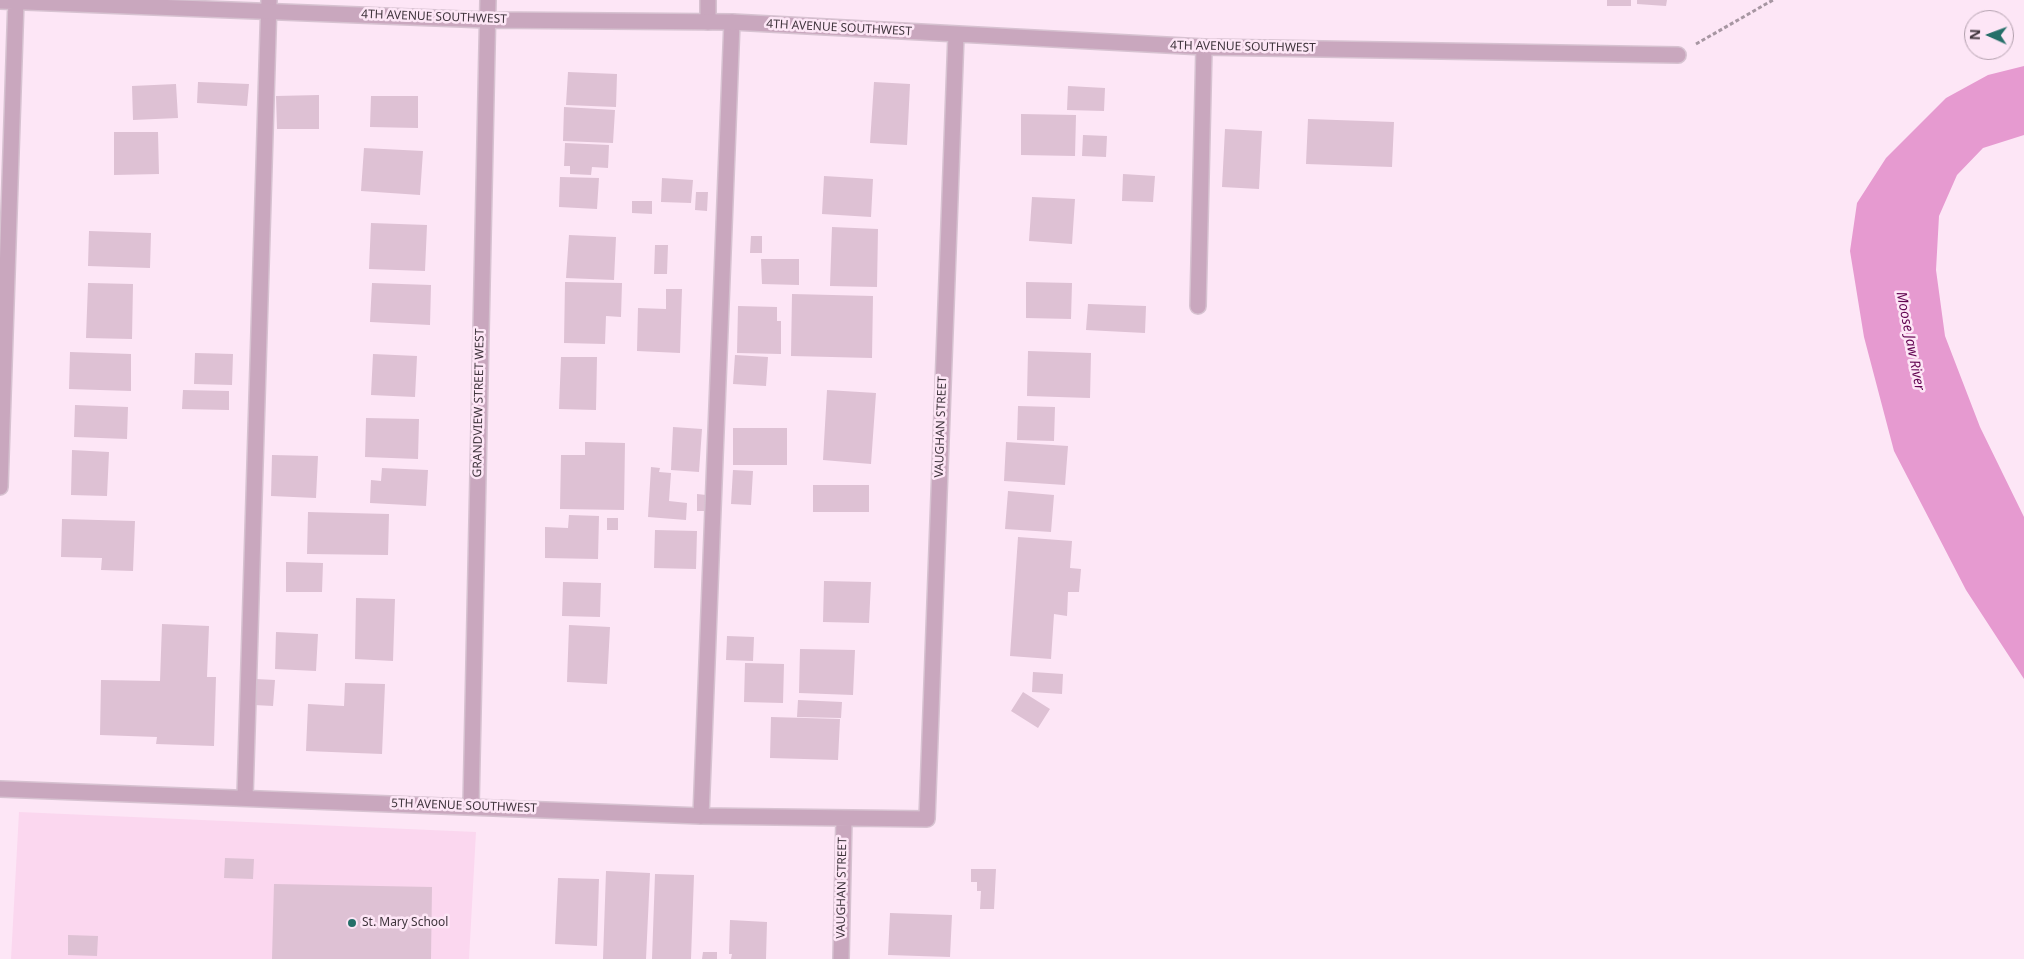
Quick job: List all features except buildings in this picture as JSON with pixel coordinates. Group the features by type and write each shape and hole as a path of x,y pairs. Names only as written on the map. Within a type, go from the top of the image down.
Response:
{"street":[{"name":"GRANDVIEW STREET WEST","path":"471,806 488,0"},
{"path":"708,0 708,22"},
{"name":"4TH AVENUE SOUTHWEST","path":"0,1 269,5 488,20 732,22 1204,47 1678,55"},
{"path":"0,487 16,1"},
{"path":"245,797 269,5"},
{"path":"701,816 732,22"},
{"name":"VAUGHAN STREET","path":"927,818 956,35"},
{"path":"1198,306 1204,47"},
{"name":"5TH AVENUE SOUTHWEST","path":"0,789 701,816 927,818"},
{"name":"VAUGHAN STREET","path":"841,959 844,818"}],"path":[{"path":"1678,55 1774,0"}],"shaded area":[{"path":"19,812 476,832 469,959 11,959"}],"water":[{"name":"Moose Jaw River","path":"2024,66 2024,135 1983,148 1957,175 1939,216 1936,270 1945,336 1980,427 2024,517 2024,679 1966,590 1894,451 1864,337 1850,251 1857,203 1886,158 1946,98 1988,75"}],"place":[{"name":"St. Mary School","path":"352,923"}]}
